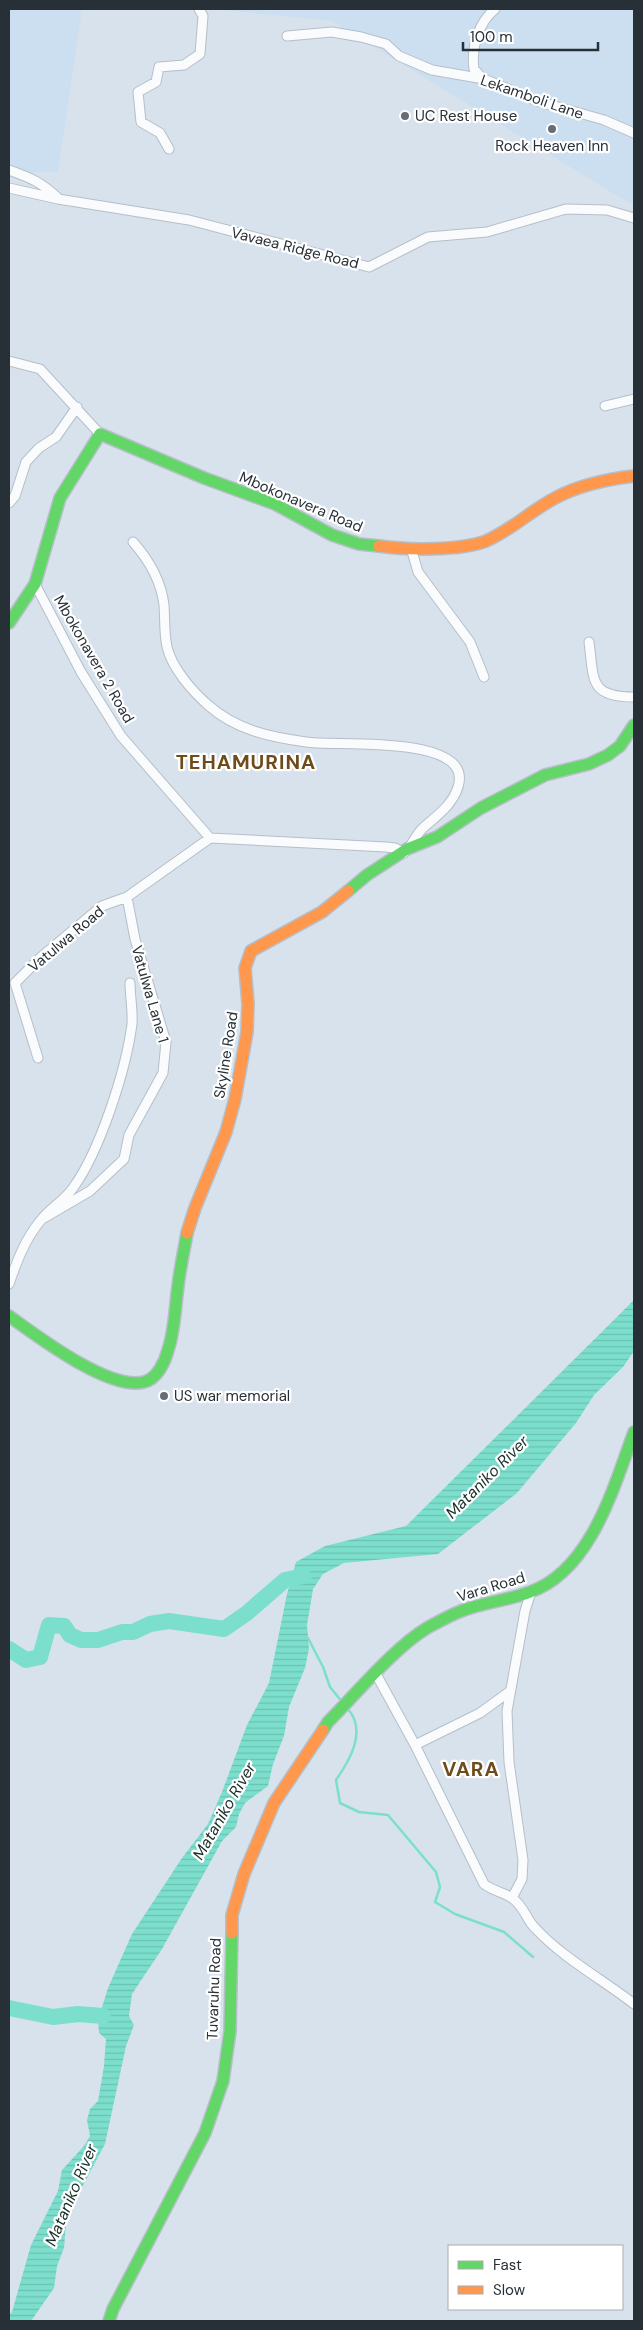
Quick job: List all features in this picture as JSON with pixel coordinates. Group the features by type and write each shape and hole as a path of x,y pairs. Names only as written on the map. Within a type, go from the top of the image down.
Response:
{"street":[{"path":"169,149 160,133 141,122 138,92 156,82 159,66 184,65 200,54 203,16 200,9"},
{"path":"484,79 474,69 472,58 477,34 495,9"},
{"name":"Lekamboli Lane","path":"287,36 332,32 361,36 386,44 400,56 432,70 484,79 537,101 604,120 634,133"},
{"path":"9,170 33,178 45,185 58,199"},
{"name":"Vavaea Ridge Road","path":"9,188 58,199 189,220 369,267 428,237 487,232 566,209 606,210 634,218"},
{"path":"9,361 40,369 100,434 60,498 35,584 9,622"},
{"path":"605,406 634,399"},
{"path":"9,503 15,496 26,462 39,448 56,437 77,407"},
{"name":"Mbokonavera Road","path":"100,434 204,478 275,504 332,535 358,544 411,548 465,546 486,541 558,496 610,479 634,476"},
{"path":"133,542 146,557 155,573 163,603 167,648 174,663 193,690 230,722 253,731 291,740 328,745 414,747 432,751 452,761 458,768 460,780 451,803 421,830 405,851 386,847 210,838"},
{"path":"411,548 418,572 470,642 484,677"},
{"name":"Mbokonavera 2 Road","path":"35,584 81,672 121,736 210,838"},
{"path":"589,642 594,680 601,690 617,697 634,697"},
{"name":"Skyline Road","path":"9,1316 41,1340 100,1373 130,1384 144,1382 154,1376 162,1364 174,1330 179,1277 191,1221 226,1132 236,1096 248,1028 248,995 245,974 246,958 251,951 322,912 367,875 405,851 437,837 468,815 545,775 600,760 620,746 634,725"},
{"name":"Vatulwa Road","path":"38,1058 12,984 102,906 127,897 210,838"},
{"name":"Vatulwa Lane 1","path":"42,1219 90,1190 124,1159 129,1135 163,1072 166,1042 135,939 127,897"},
{"path":"9,1284 27,1239 42,1219 73,1189 92,1154 105,1123 124,1062 132,1023 130,983"},
{"name":"Vara Road","path":"376,1674 426,1629 445,1618 493,1601 531,1592 545,1585 565,1569 593,1536 612,1493 634,1432"},
{"path":"512,1898 522,1880 523,1860 509,1762 507,1711 509,1692 531,1592"},
{"path":"376,1674 415,1745 484,1884 492,1890 512,1898 526,1912 534,1927 581,1968 634,2004"},
{"name":"Tuvaruhu Road","path":"109,2321 118,2300 205,2133 223,2081 230,2031 232,1915 244,1874 274,1803 328,1722 376,1674"},
{"path":"415,1745 480,1713 509,1692"}],"shaded area":[{"path":"9,9 82,9 58,171 9,174"},
{"path":"213,9 634,9 634,206 332,21"}],"water":[{"name":"Mataniko River","path":"634,1300 634,1351 623,1367 594,1395 576,1423 517,1493 438,1554 344,1563 323,1574 313,1589 307,1625 309,1649 305,1668 289,1707 284,1736 273,1764 268,1786 245,1803 239,1814 236,1827 222,1841 162,1949 132,1994 129,2016 134,2025 126,2046 105,2144 73,2204 66,2224 64,2248 57,2266 54,2288 31,2321 9,2321 9,2315 12,2312 31,2245 58,2191 62,2170 84,2146 90,2136 87,2120 90,2109 98,2101 106,2039 99,2033 98,2020 108,1988 132,1934 182,1858 208,1824 247,1725 269,1683 287,1594 296,1562 325,1546 406,1526"}],"waterway":[{"path":"9,1649 26,1660 40,1657 49,1625 64,1626 70,1635 81,1640 98,1640 122,1632 133,1632 150,1624 169,1621 224,1629 247,1613 285,1580 304,1576"},
{"path":"308,1638 323,1667 330,1687 343,1703"},
{"path":"348,1709 354,1718 356,1736 351,1755 336,1780 340,1803 359,1812 388,1815 436,1872 440,1887 435,1902 455,1914 504,1932 533,1957"},
{"path":"9,2008 53,2017 78,2014 103,2016"}],"traffic: fast":[{"path":"9,623 35,584 60,498 100,434 204,478 275,504 332,535 359,544 379,546"},
{"path":"348,891 367,875 407,849 437,837 481,808 545,775 589,764 608,755 620,746 634,725"},
{"path":"9,1316 55,1348 93,1370 129,1383 149,1380 157,1374 167,1355 187,1233"},
{"path":"323,1730 328,1722 389,1659 427,1628 464,1610 530,1592 551,1581 569,1566 597,1524 618,1477 634,1432"},
{"path":"109,2321 113,2309 205,2133 223,2081 230,2031 232,1933"}],"traffic: slow":[{"path":"379,546 433,549 462,547 486,541 513,526 548,502 575,489 595,483 634,476"},
{"path":"187,1233 195,1208 226,1132 235,1099 247,1032 248,1004 245,968 251,951 322,912 348,891"},
{"path":"232,1933 232,1915 244,1874 274,1803 323,1730"}],"place":[{"name":"UC Rest House","path":"405,116"},
{"name":"Rock Heaven Inn","path":"552,129"},
{"name":"US war memorial","path":"164,1396"}],"district":[{"name":"TEHAMURINA","path":"246,762"},
{"name":"VARA","path":"471,1769"}]}
